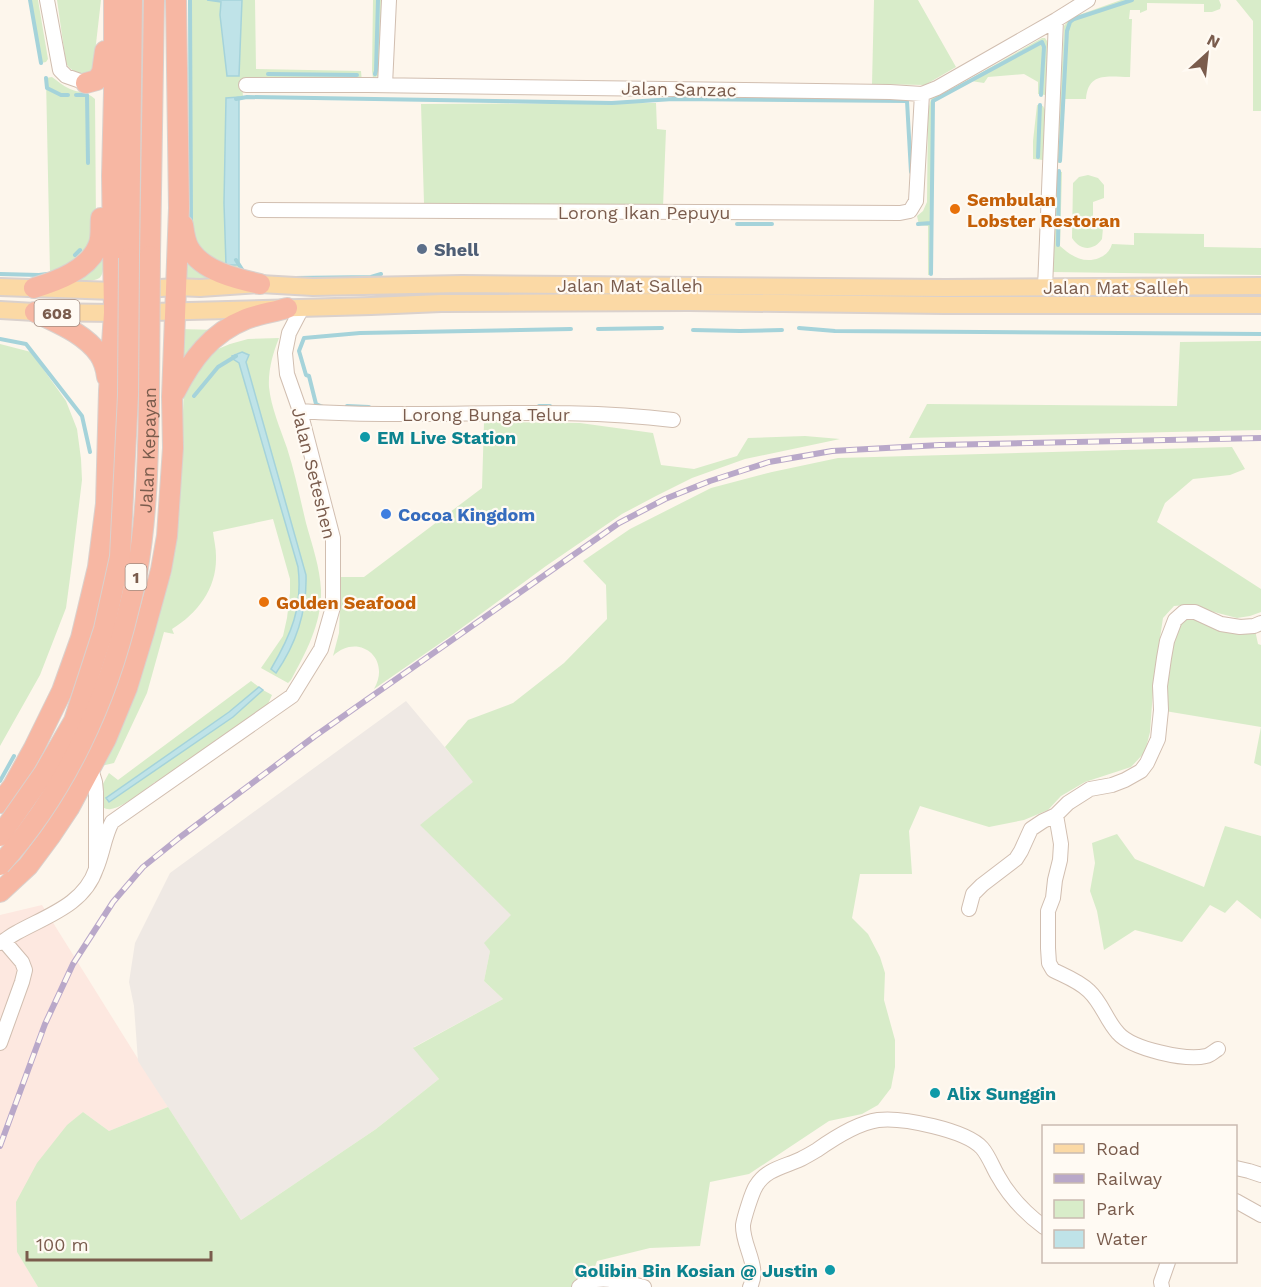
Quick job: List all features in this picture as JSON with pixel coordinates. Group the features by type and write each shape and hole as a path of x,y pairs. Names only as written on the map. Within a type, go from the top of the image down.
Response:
{"highway":[{"path":"0,803 13,786 34,748 62,690 81,638 98,567 106,504 114,313 112,176 114,0"},
{"name":"Jalan Kepayan","path":"0,836 44,773 74,721 104,629 120,557 128,395 132,0"},
{"name":"Jalan Kepayan","path":"0,865 29,829 59,785 89,728 112,670 137,573 148,479 154,0"},
{"path":"0,892 28,866 51,835 69,808 106,739 127,688 161,570 167,536 173,448 172,397 179,208 176,0"},
{"path":"86,83 97,80 102,72 106,44 114,30"},
{"path":"86,83 98,90 102,96 105,120 113,125"},
{"path":"34,288 75,271 89,260 99,244 102,190 112,176"},
{"path":"179,208 189,248 202,262 229,277 260,284"},
{"path":"172,397 186,370 206,345 227,329 247,318 294,308"},
{"path":"35,312 70,330 100,355 106,371 109,391"}],"main road":[{"name":"Jalan Mat Salleh","path":"0,287 114,291 260,284 313,287 462,284 1046,288 1261,286"},
{"name":"Jalan Mat Salleh","path":"0,310 114,313 441,303 678,302 1261,305"}],"street":[{"path":"47,0 60,70 72,79 86,83"},
{"path":"385,85 388,0"},
{"name":"Jalan Sanzac","path":"246,85 385,85 922,94 937,88 1056,20 1085,0"},
{"path":"1046,288 1056,20"},
{"name":"Lorong Ikan Pepuyu","path":"259,210 900,213 910,211 916,201 922,94"},
{"name":"Jalan Seteshen","path":"2,942 57,912 75,899 89,885 100,861 106,832 112,822 292,696 321,649 333,607 333,538 300,411 287,374 285,353 294,308"},
{"name":"Lorong Bunga Telur","path":"300,411 339,414 572,413 673,420"},
{"path":"969,909 973,894 1016,859 1031,829 1090,789 1125,780 1141,771 1147,763 1158,740 1161,710 1160,686 1167,641 1175,620 1184,612 1195,612 1221,624 1240,627 1261,623"},
{"path":"91,769 95,782 96,869"},
{"name":"Jalan Seteshen","path":"96,809 108,813 136,804"},
{"path":"1056,814 1061,843 1060,860 1048,912 1048,948 1053,970 1082,984 1091,992 1119,1035 1136,1045 1175,1056 1208,1056 1218,1049"},
{"path":"0,1043 25,970 22,962 2,942"},
{"path":"750,1287 753,1266 743,1224 756,1185 767,1173 800,1160 840,1134 878,1120 901,1121 962,1135 982,1148 1005,1188 1027,1213 1042,1225"},
{"path":"1237,1168 1261,1175"},
{"path":"1237,1202 1261,1215"},
{"path":"1162,1287 1161,1282 1168,1263"},
{"path":"579,1287 585,1282 609,1280 644,1287"}],"shaded area":[{"path":"406,701 474,782 421,825 512,915 490,951 484,981 503,999 414,1047 439,1079 376,1129 241,1220 138,1061 134,1006 129,982 135,943 170,873"},
{"path":"42,905 168,1107 109,1131 83,1112 17,1252 38,1287 0,1287 0,915"}],"green space":[{"path":"30,0 38,0 48,59 46,62 41,63"},
{"path":"57,0 101,0 93,70 86,75 72,70 66,63"},
{"path":"189,0 221,2 220,15 227,76 239,76 242,0 255,0 256,69 361,71 362,82 242,82 243,97 226,98 224,203 226,265 239,265 236,276 203,257 188,227"},
{"path":"373,0 384,0 381,72 373,78 372,71"},
{"path":"874,0 918,0 956,67 925,85 872,84"},
{"path":"1121,0 1219,0 1221,5 1220,9 1212,12 1204,12 1204,4 1147,3 1147,10 1140,13 1140,10 1130,10 1129,19 1132,19 1130,77 1107,77 1095,80 1088,90 1086,99 1065,99 1061,163 1057,163 1064,26 1073,17"},
{"path":"1236,0 1261,0 1261,111 1253,111 1253,21"},
{"path":"1042,38 1047,41 1048,47 1045,95 1038,94 1038,82 1024,74 988,77 984,83 971,81 934,102 932,275 928,275 928,226 919,225 917,216 923,211 927,202 928,110 931,99"},
{"path":"52,77 67,88 86,93 95,99 96,224 93,239 86,251 69,264 50,273 46,78"},
{"path":"656,103 657,129 666,130 663,207 424,203 421,104"},
{"path":"1037,105 1043,106 1045,110 1043,160 1033,159"},
{"path":"1056,171 1062,172 1060,246 1073,256 1093,260 1106,254 1112,244 1134,245 1134,233 1204,234 1204,247 1261,248 1261,275 1053,272"},
{"path":"1088,175 1098,178 1104,185 1104,198 1093,202 1093,223 1103,228 1102,239 1095,246 1087,248 1079,245 1072,238 1073,183 1079,177"},
{"path":"104,254 100,277 92,280 77,280"},
{"path":"181,255 193,268 211,281 180,280"},
{"path":"178,329 219,330 179,365"},
{"path":"279,338 269,374 270,395 287,448 319,573 321,602 316,626 302,659 288,683 261,668 283,636 290,593 290,579 273,519 213,532 216,553 215,568 209,589 198,607 172,629 174,634 164,632 147,693 114,763 101,766 171,575 179,506 184,389 207,356 230,344 248,339","holes":["242,352 249,355 246,362 306,575 304,603 298,631 271,669 294,620 299,581 298,567 239,362 232,355"]},
{"path":"1261,341 1261,430 909,438 927,404 1177,406 1180,342"},
{"path":"0,344 31,352 66,401 77,429 82,480 66,608 40,675 0,746"},
{"path":"484,422 580,423 653,433 661,465 694,469 737,456 748,438 805,436 840,439 745,459 692,478 622,514 374,689 379,667 370,652 352,647 343,649 333,656 339,633 341,577 364,577 482,488"},
{"path":"1232,447 1245,469 1230,475 1193,479 1165,503 1157,522 1261,589 1261,612 1237,618 1187,605 1174,606 1163,618 1154,677 1150,732 1145,752 1131,767 1085,782 1061,796 1048,810 1024,820 989,827 920,806 909,831 912,874 860,874 852,918 868,934 880,957 885,973 884,1000 895,1040 895,1067 891,1088 878,1105 862,1114 829,1121 749,1174 710,1182 700,1246 650,1248 597,1261 588,1287 38,1287 17,1252 16,1202 37,1163 67,1125 83,1112 109,1131 168,1107 241,1220 376,1129 439,1079 413,1048 503,999 484,981 490,951 484,943 511,915 420,825 473,782 445,747 468,720 513,703 564,663 607,619 606,585 583,561 630,529 711,488 838,458"},
{"path":"1185,616 1255,630 1258,644 1261,645 1261,727 1165,711 1168,659 1179,622"},
{"path":"251,681 259,687 229,712 106,798 109,802 233,717 263,690 272,695 262,710 157,784 155,782 127,802 109,809 97,804 99,791 109,773 118,780"},
{"path":"1261,727 1261,766 1254,763"},
{"path":"1225,826 1261,836 1261,919 1237,900 1225,913 1210,905 1182,942 1135,930 1104,950 1097,911 1090,891 1095,863 1092,843 1117,834 1135,859 1204,887"}],"water":[{"path":"207,0 242,0 239,76 227,76 220,15 221,2"},
{"path":"239,97 239,265 226,265 224,203 226,98"},
{"path":"242,352 249,355 246,362 306,575 305,601 299,626 276,673 271,669 290,632 297,608 298,567 239,363 232,356"},
{"path":"259,687 263,690 233,717 109,802 106,798 229,712"}],"waterway":[{"path":"30,0 41,63"},
{"path":"190,0 191,221"},
{"path":"375,74 378,0"},
{"path":"1060,161 1067,31 1070,22 1132,0"},
{"path":"931,274 933,101 1042,42 1044,47 1041,95"},
{"path":"268,74 357,75"},
{"path":"46,78 47,88 61,95 68,95"},
{"path":"76,95 87,95 88,163"},
{"path":"236,99 247,97 612,103 673,99 907,101 911,172"},
{"path":"1038,157 1040,105"},
{"path":"1058,245 1059,171"},
{"path":"918,224 931,223"},
{"path":"737,224 772,224"},
{"path":"75,255 80,250"},
{"path":"236,260 245,274"},
{"path":"0,274 47,274"},
{"path":"295,278 371,277 381,274"},
{"path":"598,329 662,328"},
{"path":"799,328 835,331 1261,334"},
{"path":"323,407 316,404 309,376 306,375 299,351 304,338 360,333 571,329"},
{"path":"693,330 782,330"},
{"path":"0,339 26,344 82,416 90,452"},
{"path":"194,396 218,367 236,356"},
{"path":"347,406 369,407"},
{"path":"539,406 550,406"},
{"path":"0,781 14,756"}],"railway":[{"path":"0,1146 45,1024 73,964 113,902 143,867 315,736 619,523 665,499 710,481 769,462 832,451 940,445 1261,438"}],"place":[{"name":"Sembulan Lobster Restoran","path":"955,209"},
{"name":"Shell","path":"422,249"},
{"name":"EM Live Station","path":"365,437"},
{"name":"Cocoa Kingdom","path":"386,514"},
{"name":"Golden Seafood","path":"264,602"},
{"name":"Alix Sunggin","path":"935,1093"},
{"name":"Golibin Bin Kosian @ Justin","path":"830,1270"}]}
